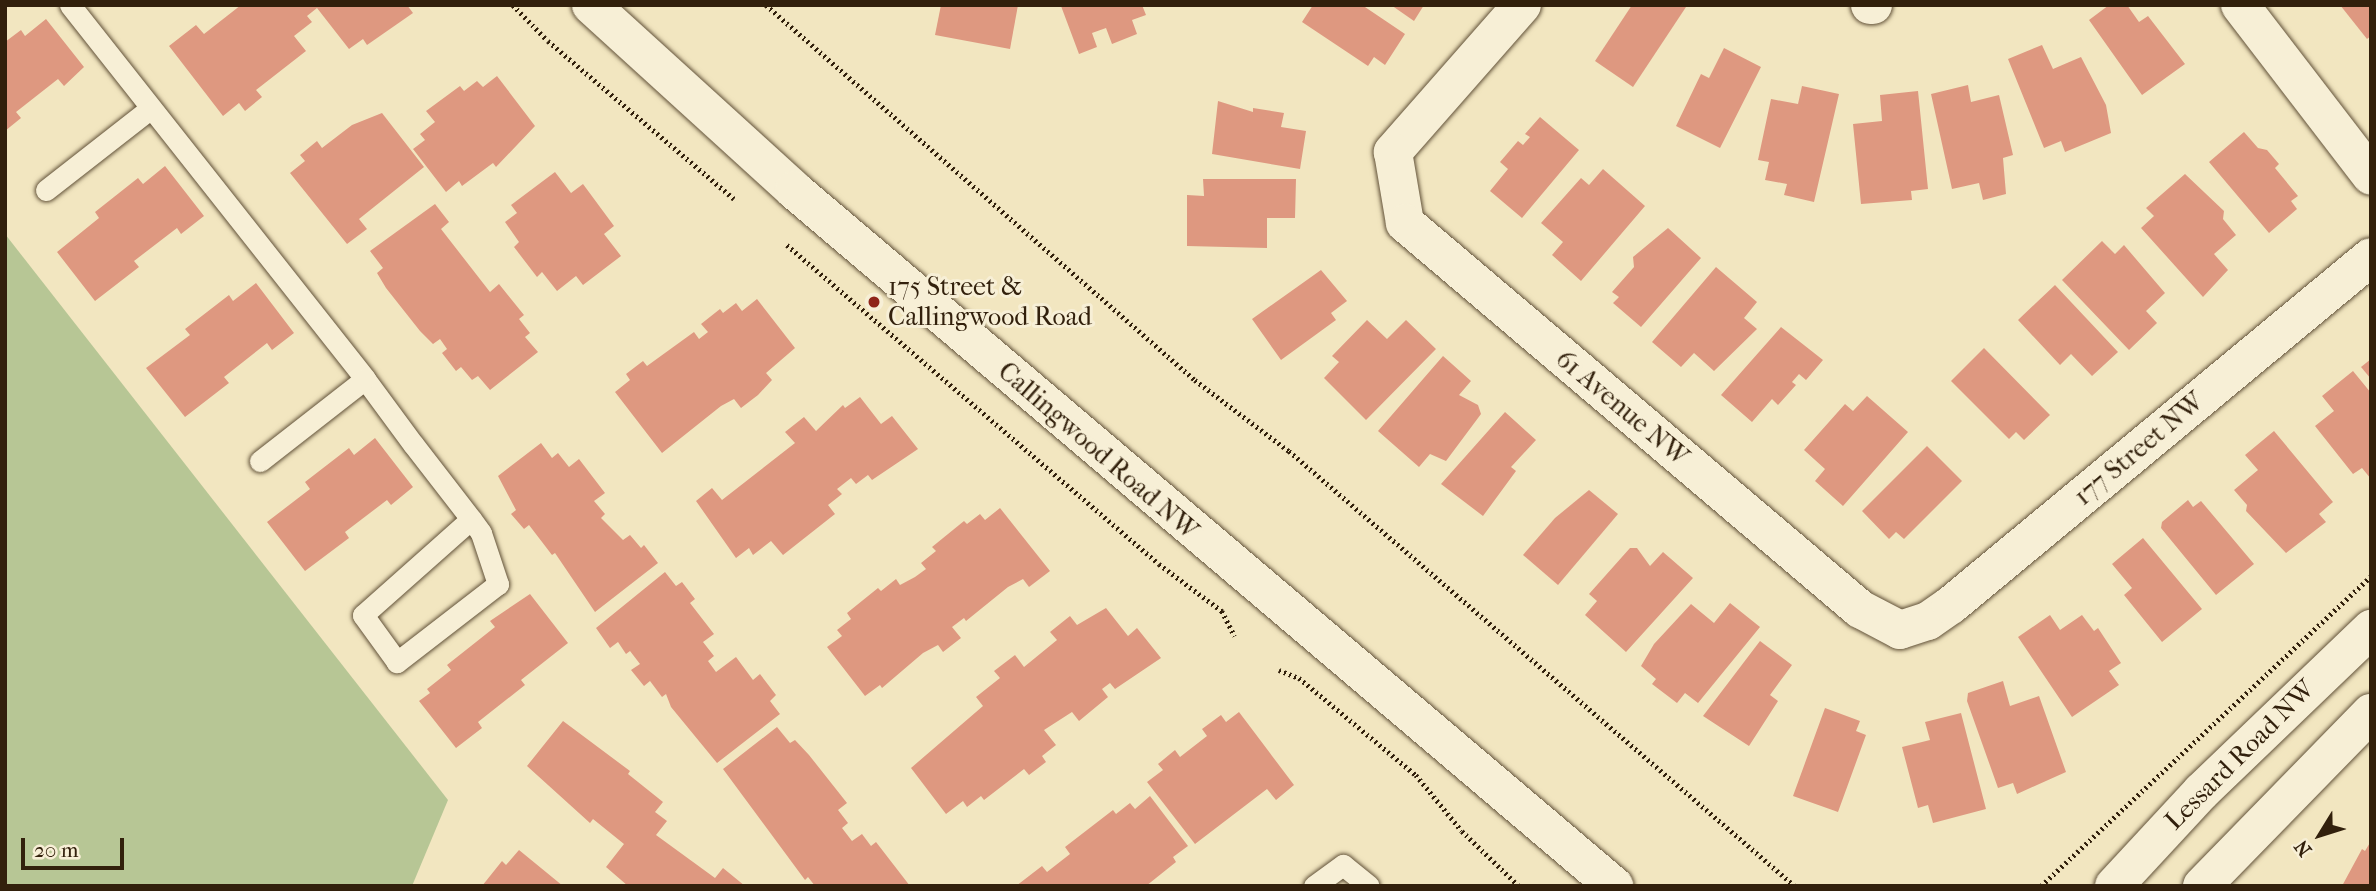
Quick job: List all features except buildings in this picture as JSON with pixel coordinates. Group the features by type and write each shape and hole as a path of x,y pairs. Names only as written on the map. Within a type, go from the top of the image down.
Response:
{"main road":[{"name":"Callingwood Road NW","path":"591,5 805,200 1614,886"},
{"name":"61 Avenue NW","path":"1522,5 1393,152 1405,223 1860,609 1900,630"},
{"path":"2240,5 2371,176"},
{"name":"177 Street NW","path":"1900,630 1928,621 1951,605 2371,257"},
{"name":"Lessard Road NW","path":"2114,886 2284,709 2371,629"},
{"path":"2202,886 2371,713"}],"lane":[{"path":"70,5 365,379 471,519 481,533 498,584 397,662 363,615 471,519"},
{"path":"46,190 151,108"},
{"path":"260,461 365,379"},
{"path":"1314,886 1343,865 1369,886"}],"path":[{"path":"513,5 548,41 734,199"},
{"path":"766,5 1185,371 1289,451 1795,886"},
{"path":"787,246 1159,564 1222,611 1235,636"},
{"path":"2041,886 2371,576"},
{"path":"1279,670 1299,678 1416,775 1462,831 1519,886"}],"green space":[{"path":"5,234 448,800 412,886 5,886"}],"place":[{"name":"175 Street & Callingwood Road","path":"874,302"}]}
